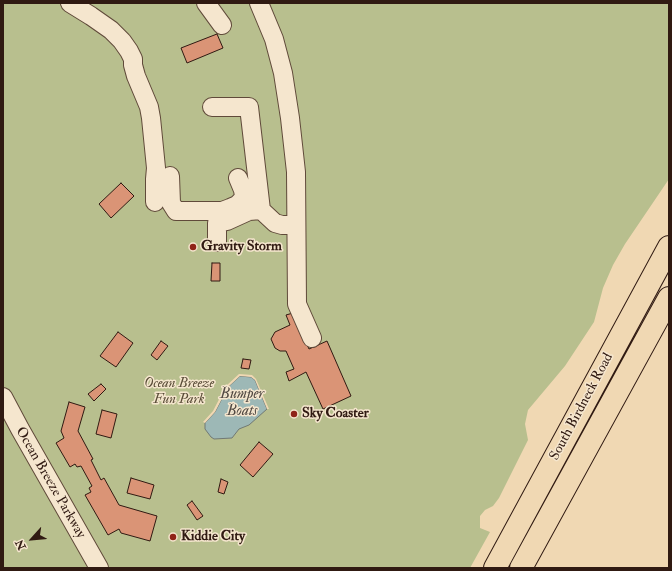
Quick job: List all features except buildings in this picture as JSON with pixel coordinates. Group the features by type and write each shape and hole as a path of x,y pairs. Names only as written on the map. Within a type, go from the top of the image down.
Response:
{"main road":[{"name":"South Birdneck Road","path":"495,568 669,247"},
{"name":"South Birdneck Road","path":"521,568 669,298"}],"street":[{"path":"70,3 111,30 130,51 136,76 146,98 151,118 156,168 154,179 155,202"},
{"path":"206,3 222,24"},
{"path":"259,3 274,39 283,73 296,172 297,304 312,338"},
{"path":"212,107 249,107 254,203 249,211 227,221 217,223 217,242"},
{"path":"170,176 171,203 176,211 222,211 237,205 254,203"},
{"path":"238,178 244,196 275,222 282,225 296,225"},
{"name":"Ocean Breeze Parkway","path":"3,397 99,568"}],"green space":[{"name":"Ocean Breeze Fun Park","path":"3,3 669,3 669,179 625,244 613,265 603,288 594,322 565,366 528,410 525,424 528,440 499,498 493,506 485,510 480,516 480,528 490,532 470,568 3,568"}],"water":[{"name":"Bumper Boats","path":"240,376 251,377 255,380 267,409 249,425 239,429 232,438 214,439 205,429 205,423 215,412 228,387"}],"pier":[{"path":"239,374 252,375 256,379 269,409 267,409 255,380 251,377 240,376 228,387 215,412 205,423 203,422 213,411 226,386"}],"place":[{"name":"Gravity Storm","path":"193,247"},
{"name":"Sky Coaster","path":"294,414"},
{"name":"Kiddie City","path":"173,537"}]}
